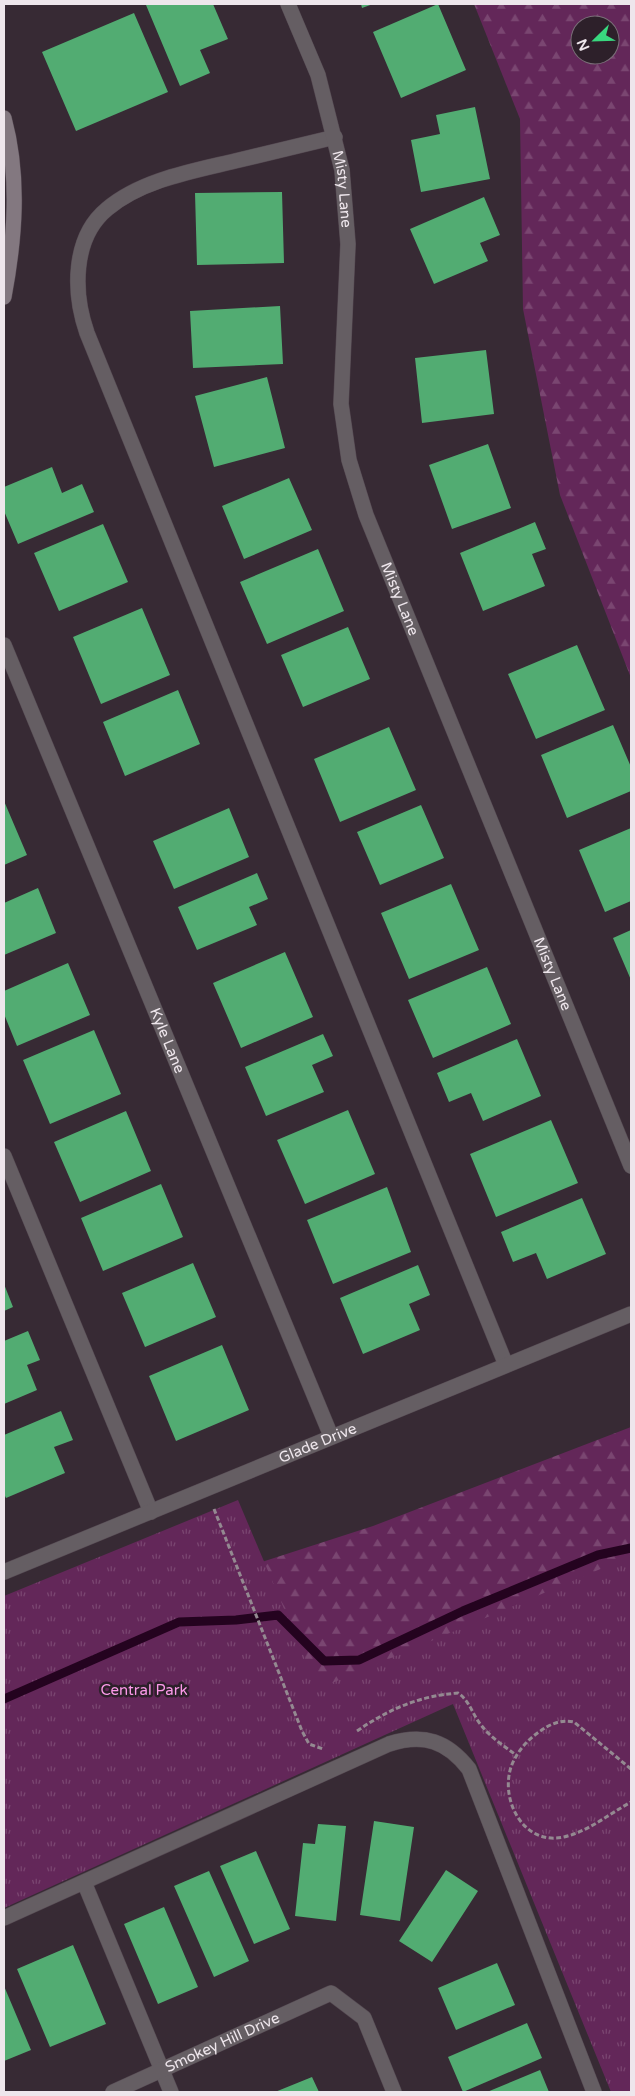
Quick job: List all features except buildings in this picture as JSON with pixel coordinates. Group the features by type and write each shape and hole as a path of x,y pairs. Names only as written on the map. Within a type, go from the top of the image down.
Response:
{"street":[{"name":"Misty Lane","path":"288,4 318,75 342,170 348,244 341,404 352,469 366,515 631,1166"},
{"path":"4,118 12,164 14,232 4,297"},
{"path":"335,137 195,170 142,188 119,200 102,215 93,227 84,245 78,266 80,313 86,333 506,1365"},
{"name":"Kyle Lane","path":"4,645 331,1436"},
{"path":"4,1156 150,1512"},
{"name":"Glade Drive","path":"4,1572 631,1314"},
{"path":"4,1918 389,1744 415,1739 438,1742 450,1749 469,1769 594,2092"},
{"path":"84,1882 171,2092"},
{"name":"Smokey Hill Drive","path":"113,2092 332,1993 364,2018 394,2092"}],"path":[{"path":"206,1489 302,1731"},
{"path":"631,1769 574,1722 565,1720 545,1728 525,1743 516,1755 508,1782 513,1808 519,1820 528,1830 551,1839 575,1834 631,1802"}],"green space":[{"path":"474,4 631,4 631,678 560,495 523,309 520,119"},
{"path":"631,1427 631,1755 462,1671 4,1876 4,1645 373,1526"},
{"name":"Central Park","path":"238,1500 318,1689 631,1556 631,2092 611,2092 453,1704 4,1908 4,1596"}],"waterway":[{"path":"4,1699 179,1622 236,1620 278,1615 324,1661 359,1660 463,1611 598,1555 631,1548"}]}
